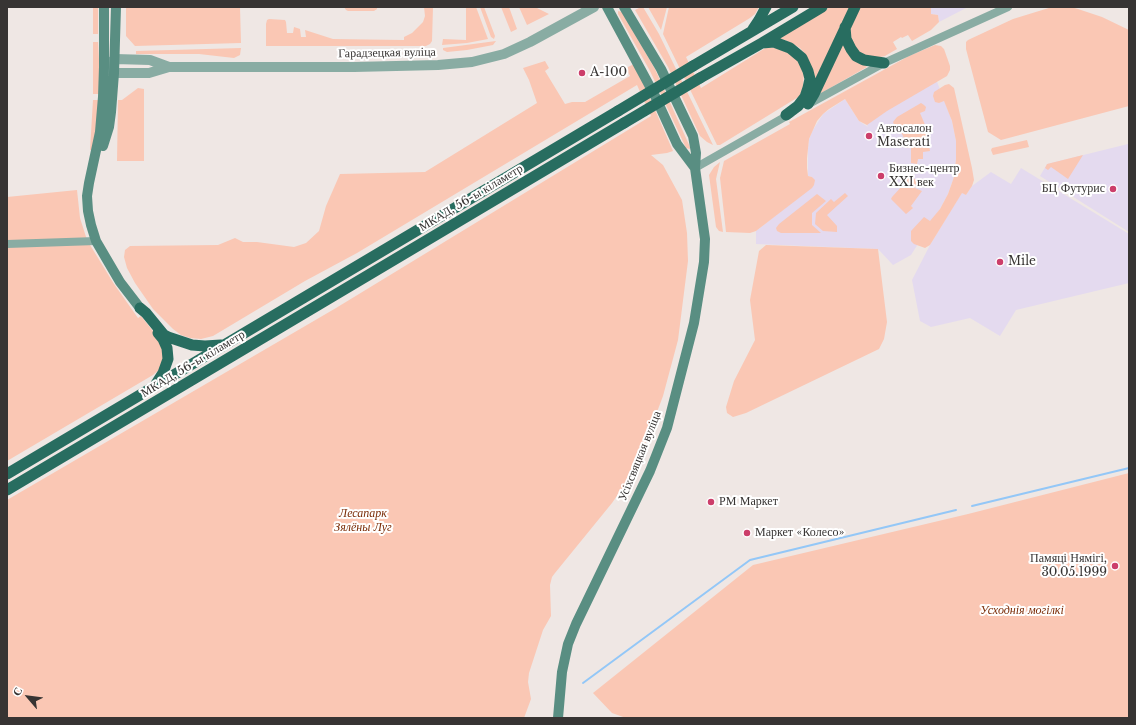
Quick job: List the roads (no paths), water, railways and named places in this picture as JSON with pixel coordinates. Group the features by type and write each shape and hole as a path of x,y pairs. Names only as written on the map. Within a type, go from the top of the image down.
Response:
{"highway":[{"path":"749,33 759,20 766,7"},
{"name":"МКАД, 56-ы кіламетр","path":"7,474 154,387 223,344 793,7"},
{"name":"МКАД, 56-ы кіламетр","path":"7,490 822,7"},
{"path":"807,105 814,94 854,7"},
{"path":"846,27 846,39 856,56 864,60 884,63"},
{"path":"762,43 774,42 790,48 802,58 808,71 810,79 805,97 798,106 786,115"},
{"path":"140,308 164,335 168,337 192,345 205,346 223,344"},
{"path":"140,308 143,315 163,339 167,348 168,359 163,373 154,387"}],"main road":[{"path":"104,7 104,67 100,132 90,174 87,204 91,226 96,241 120,282 140,308"},
{"path":"90,174 109,127 115,59 116,7"},
{"name":"Усіхсвяцкая вуліца","path":"607,7 655,96 677,144 695,168"},
{"name":"Усіхсвяцкая вуліца","path":"558,718 562,672 568,644 576,624 650,471 667,428 694,323 704,262 705,239 695,168 696,153 693,136 657,62 624,7"}],"street":[{"name":"Гарадзецкая вуліца","path":"104,67 114,73 149,74 169,67 354,67 438,65 472,62 504,54 530,42 594,7"},
{"path":"695,168 786,115 884,63 1008,7"},
{"path":"104,67 115,59"},
{"name":"Гарадзецкая вуліца","path":"115,59 150,60 169,67"},
{"path":"7,244 96,241"}],"waterway":[{"path":"972,506 1129,468"},
{"path":"583,683 750,560 956,510"}],"place":[{"name":"A-100","path":"582,73"},
{"name":"Автосалон Maserati","path":"869,136"},
{"name":"Бизнес-центр XXI век","path":"881,176"},
{"name":"БЦ Футурис","path":"1113,189"},
{"name":"Mile","path":"1000,262"},
{"name":"РМ Маркет","path":"711,502"},
{"name":"Маркет «Колесо»","path":"747,533"},
{"name":"Памяці Нямігі, 30.05.1999","path":"1115,566"}],"park label":[{"name":"Лесапарк Зялёны Луг","path":"363,521"},
{"name":"Усходнія могілкі","path":"1022,611"}]}
